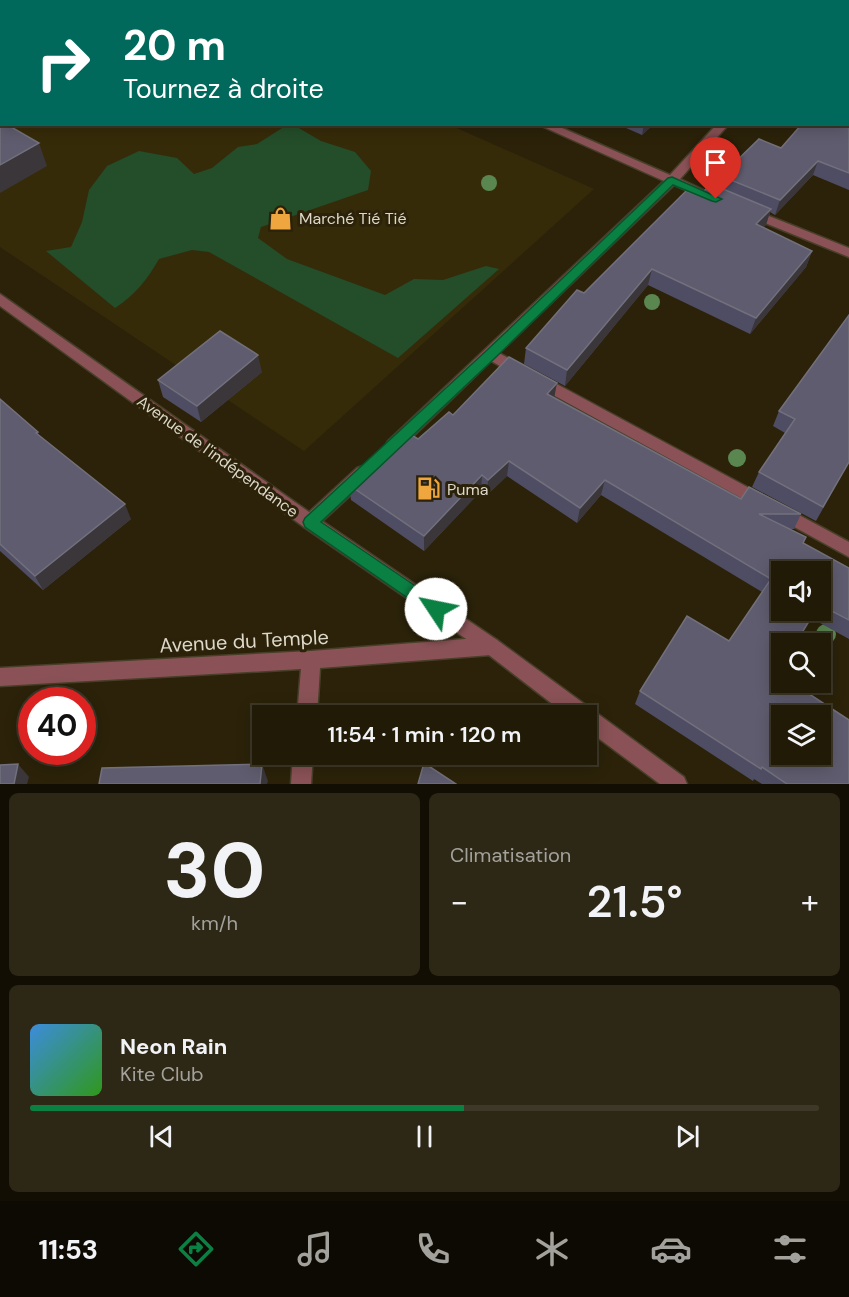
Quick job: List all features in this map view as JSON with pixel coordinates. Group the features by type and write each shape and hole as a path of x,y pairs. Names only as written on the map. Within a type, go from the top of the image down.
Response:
{"street":[{"path":"547,126 849,253"},
{"path":"310,522 491,355 672,180 722,126"},
{"name":"Avenue de l'indépendance","path":"0,299 310,522 491,646 571,705"},
{"path":"491,355 849,550"},
{"name":"Avenue du Temple","path":"0,677 311,660 491,646"},
{"path":"308,705 311,660"},
{"name":"Avenue de l'indépendance","path":"597,724 677,784"},
{"path":"301,784 302,765"}],"shaded area":[{"name":"Marché Tié Tié","path":"0,126 452,126 594,189 304,451 0,247"}],"green space":[{"path":"285,126 295,126 321,141 355,152 371,171 368,190 261,227 258,238 287,259 385,295 414,279 443,280 486,266 499,269 398,358 209,252 192,250 159,259 140,286 115,308 46,251 71,247 82,222 89,190 107,166 139,151 177,158 194,174 212,168 238,147 257,144"}],"building":[{"path":"0,126 9,126 39,143 0,165"},
{"path":"800,126 849,126 849,173 818,161 780,200 721,176 759,139 781,148"},
{"path":"711,184 771,209 756,224 812,251 756,318 652,269 567,370 526,348 577,290 584,293 686,191 699,196"},
{"path":"849,315 849,462 823,507 759,472 795,419 779,411"},
{"path":"220,331 258,355 197,406 158,380"},
{"path":"509,357 557,383 547,394 741,499 749,487 801,514 759,514 806,537 803,543 849,568 849,620 831,611 831,561 771,561 771,579 605,480 580,508 509,461 488,480 482,475 424,536 349,485 405,431 418,439 449,412 453,415"},
{"path":"0,399 38,432 36,433 125,504 35,576 0,544"},
{"path":"771,579 771,621 809,621 802,633 771,633 771,693 808,693 826,705 771,705 771,765 831,765 831,708 849,720 849,784 787,784 640,691 687,616 729,641"},
{"path":"18,764 14,784 0,784 0,765"},
{"path":"262,765 260,784 99,784 102,768"},
{"path":"423,765 427,765 456,784 418,784"}],"place":[{"name":"Marché Tié Tié","path":"281,218"},
{"name":"Puma","path":"429,489"}],"route":[{"path":"436,609 310,522 491,355 672,180 716,199"}]}
